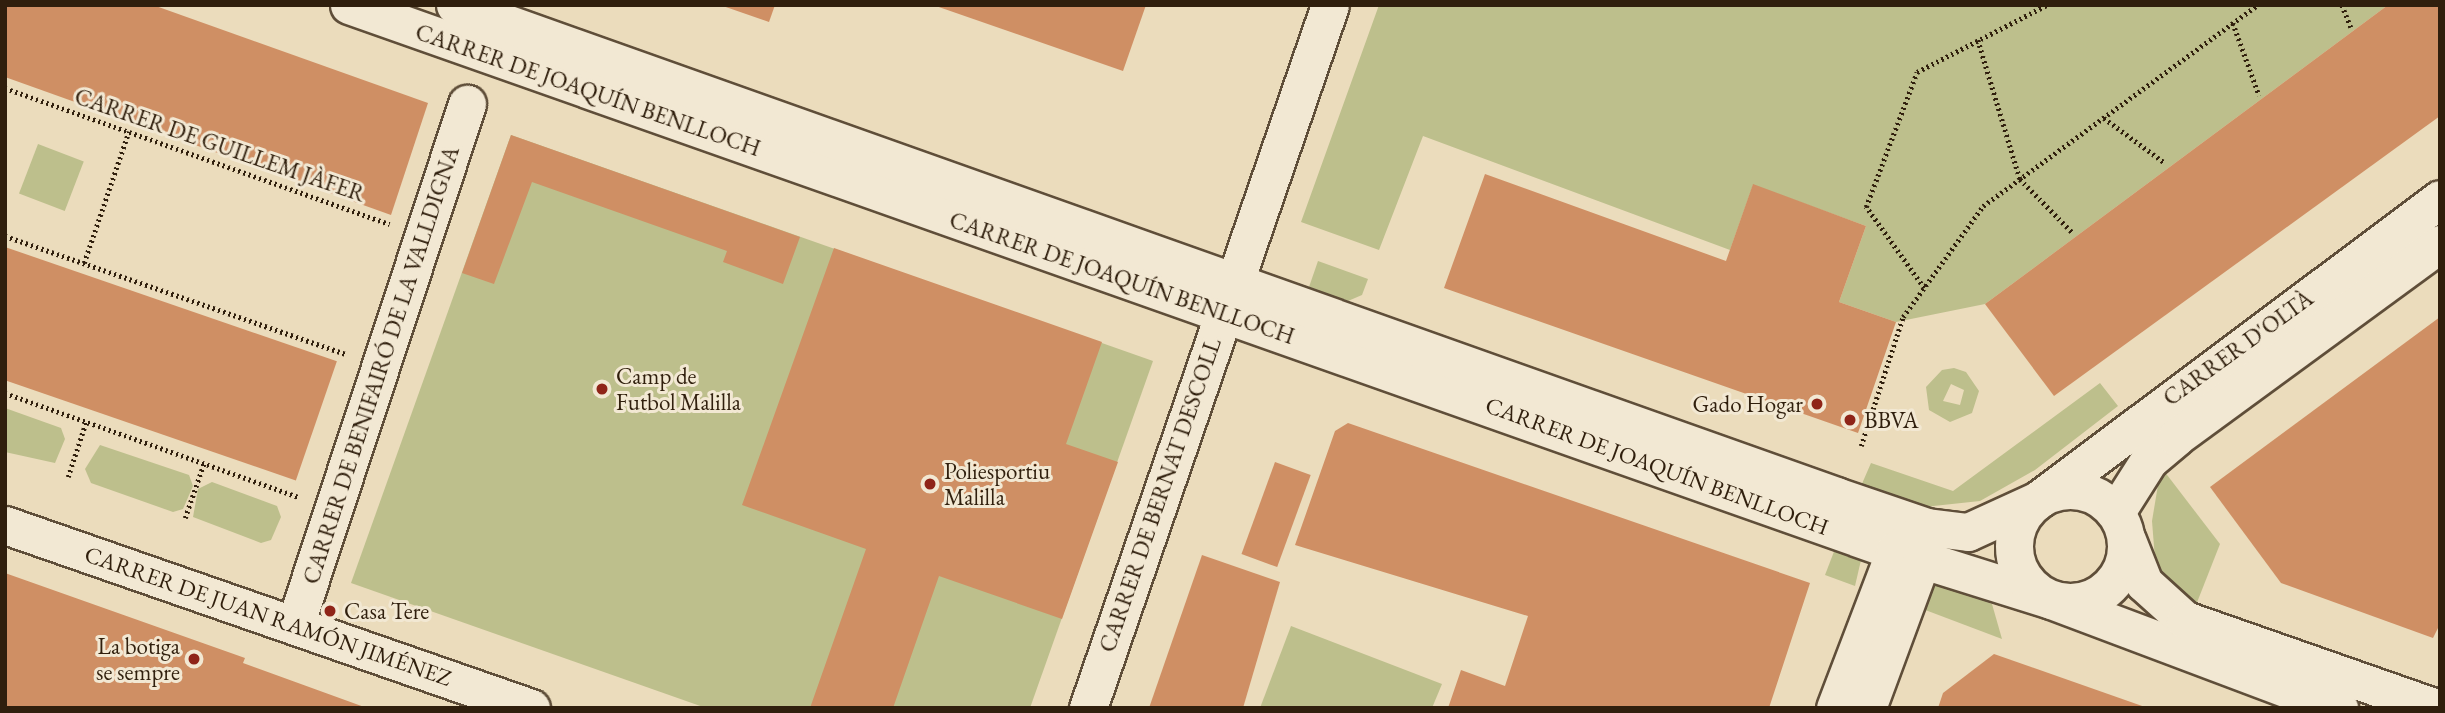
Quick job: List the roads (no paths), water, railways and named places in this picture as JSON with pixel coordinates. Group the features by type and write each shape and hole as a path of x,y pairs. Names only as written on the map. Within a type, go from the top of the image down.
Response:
{"street":[{"name":"CARRER DE JOAQUÍN BENLLOCH","path":"349,5 1227,297"},
{"name":"CARRER DE JOAQUÍN BENLLOCH","path":"455,5 1227,297 1915,546 2339,708"},
{"name":"CARRER DE BERNAT DESCOLL","path":"1088,708 1227,297 1330,5"},
{"name":"CARRER DE BENIFAIRÓ DE LA VALLDIGNA","path":"295,625 467,104"},
{"name":"CARRER D'OLTÀ","path":"2038,500 2440,199"},
{"name":"CARRER D'OLTÀ","path":"2121,526 2150,460 2176,437 2440,244"},
{"path":"2121,526 2123,568 2104,593 2082,601 2052,600 2024,580 2015,558 2018,523 2038,500 2062,490 2081,491 2121,526 2144,583 2185,620 2437,708"},
{"name":"CARRER DE JOAQUÍN BENLLOCH","path":"1915,546 1968,531 2038,500"},
{"name":"CARRER DE JUAN RAMÓN JIMÉNEZ","path":"5,524 295,625 478,699 531,708"},
{"path":"1835,708 1915,546"},
{"path":"1867,708 1915,546"}],"place":[{"name":"Camp de Futbol Malilla","path":"602,389"},
{"name":"Gado Hogar","path":"1817,404"},
{"name":"BBVA","path":"1850,420"},
{"name":"Poliesportiu Malilla","path":"930,484"},
{"name":"Casa Tere","path":"330,611"},
{"name":"La botiga se sempre","path":"194,659"}]}
